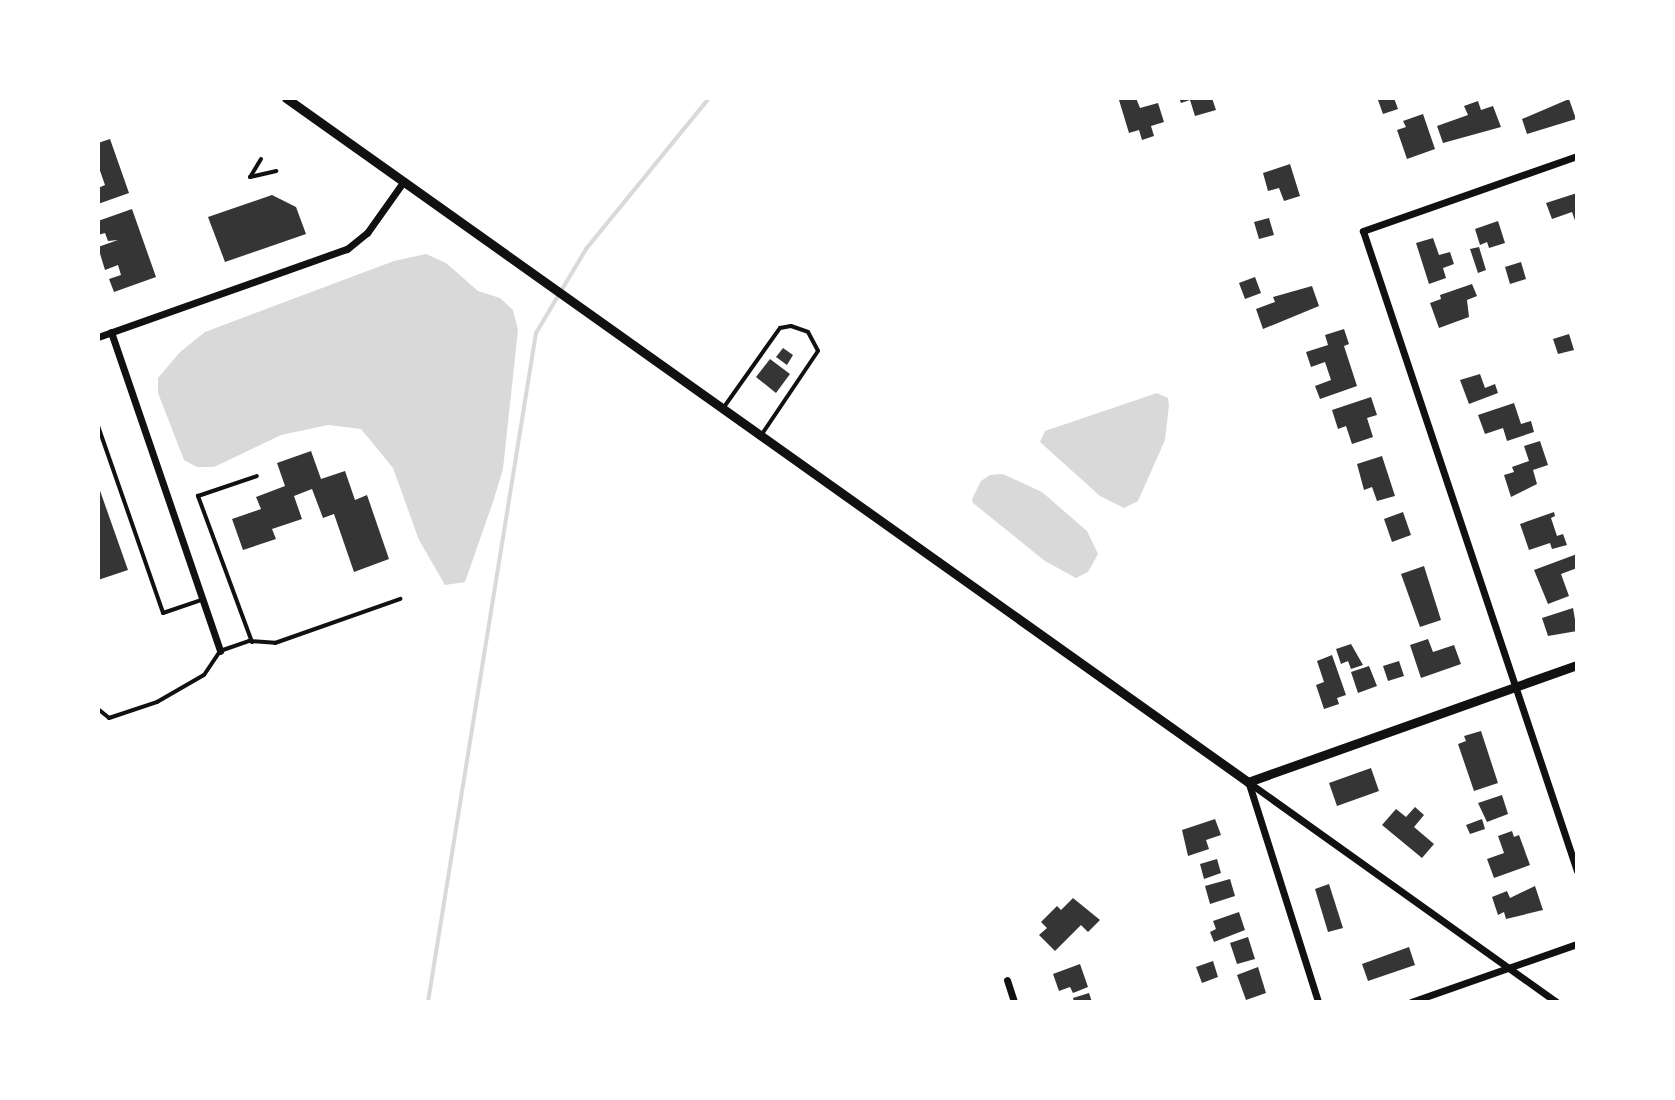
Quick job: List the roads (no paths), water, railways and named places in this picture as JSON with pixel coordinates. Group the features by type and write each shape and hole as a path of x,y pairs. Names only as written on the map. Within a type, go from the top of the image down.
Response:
{"street":[{"path":"286,98 1556,1002"},
{"path":"1577,156 1363,231 1577,871"},
{"path":"98,337 347,249 367,233 404,181"},
{"path":"111,332 220,651"},
{"path":"1248,782 1577,665"},
{"path":"1248,782 1318,1002"},
{"path":"1411,1002 1577,944"},
{"path":"1007,980 1014,1002"}],"lane":[{"path":"261,159 250,177 276,171"},
{"path":"723,409 780,328 791,326 808,332 818,351 761,436"},
{"path":"98,426 163,613 202,599"},
{"path":"252,642 198,496 257,476"},
{"path":"98,709 109,718 157,702 204,675 220,651 252,642 275,643 400,599"}],"waterway":[{"path":"428,1002 536,333 586,249 709,98"}]}
